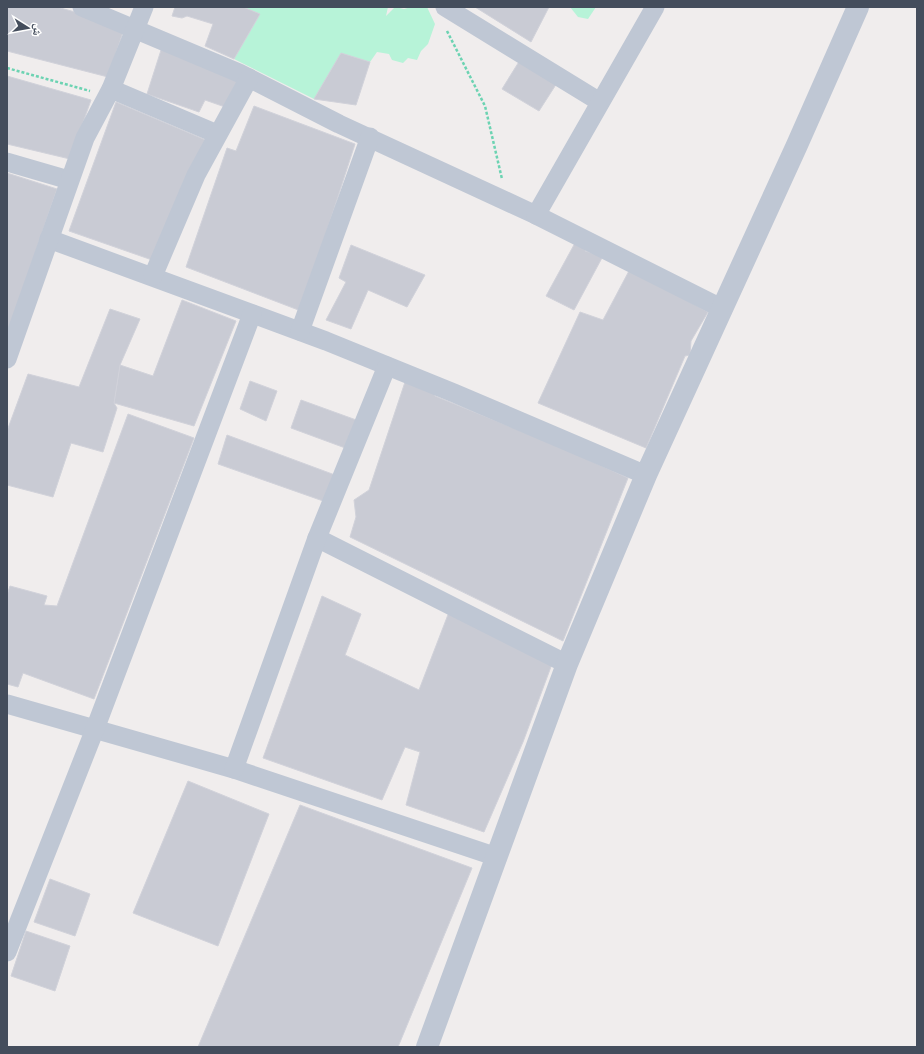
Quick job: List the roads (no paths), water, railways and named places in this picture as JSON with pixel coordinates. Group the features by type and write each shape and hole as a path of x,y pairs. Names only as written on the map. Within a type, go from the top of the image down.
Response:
{"street":[{"path":"82,7 136,28 249,78 339,124 536,215 721,308"},
{"path":"7,358 85,138 110,93 144,7"},
{"path":"445,7 600,102"},
{"path":"536,215 655,7"},
{"path":"427,1047 567,664 646,475 721,308 797,145 858,7"},
{"path":"153,276 177,216 217,134 234,108 249,78"},
{"path":"110,93 217,134"},
{"path":"300,331 370,137"},
{"path":"7,162 69,180"},
{"path":"49,239 300,331 646,475"},
{"path":"7,952 95,729 252,314"},
{"path":"234,769 318,538 387,366"},
{"path":"318,538 567,664"},
{"path":"7,704 234,769 497,857"}]}
